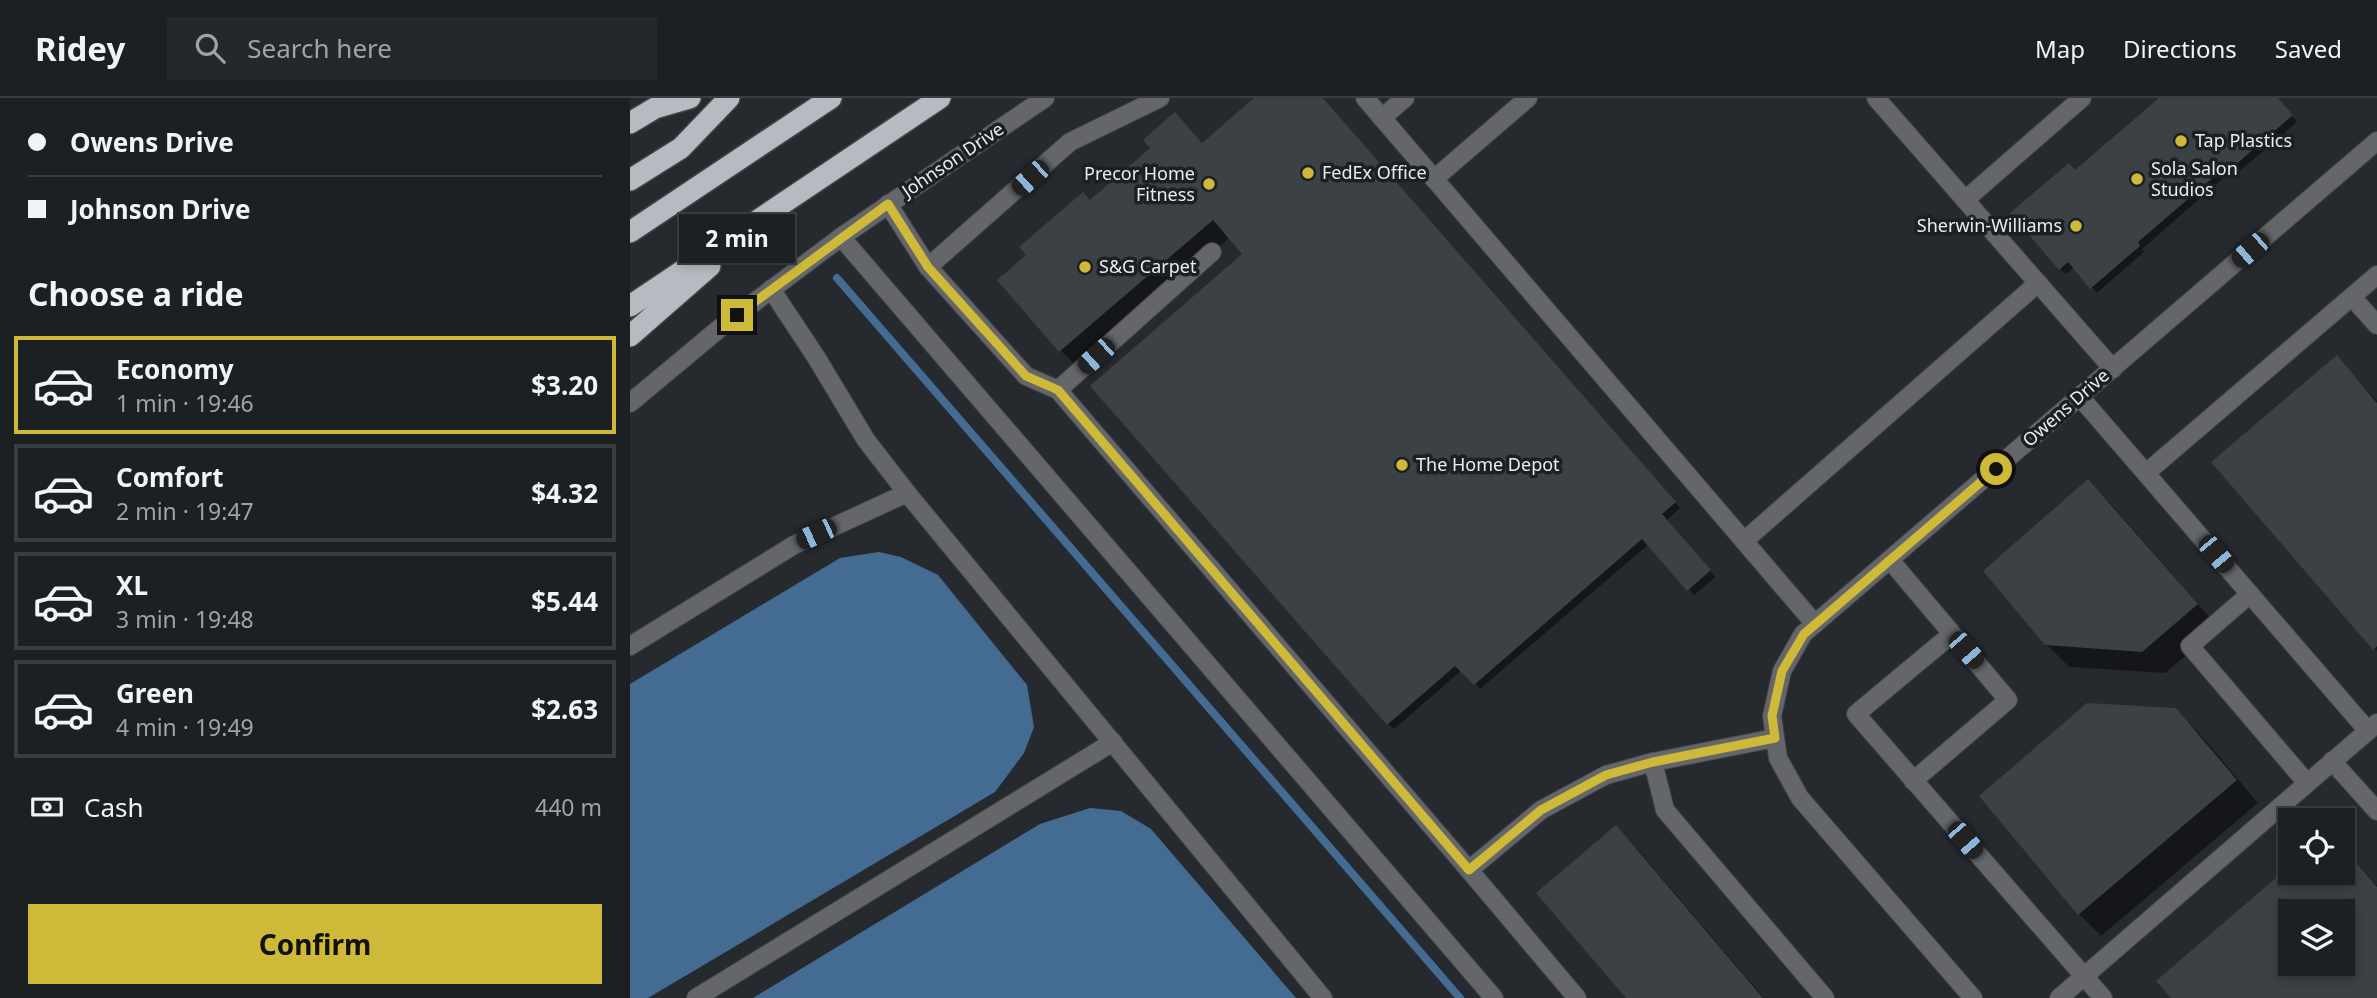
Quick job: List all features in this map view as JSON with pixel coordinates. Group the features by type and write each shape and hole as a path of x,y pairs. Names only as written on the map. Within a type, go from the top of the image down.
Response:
{"highway":[{"path":"630,123 655,108 690,98"},
{"path":"630,180 681,148 729,98"},
{"path":"630,232 831,98"},
{"path":"630,306 940,98"},
{"path":"630,336 749,228"}],"street":[{"name":"Johnson Drive","path":"630,403 720,328 841,237 1045,98"},
{"path":"928,267 1070,142 1160,98"},
{"path":"1365,98 1815,624"},
{"path":"1382,118 1405,98"},
{"path":"1434,179 1528,98"},
{"path":"1876,98 2113,369"},
{"path":"1965,200 2082,98"},
{"name":"Owens Drive","path":"1969,997 1800,798 1777,758 1772,716 1782,671 1804,634 1815,624 2377,141"},
{"path":"888,204 928,267 1026,376 1058,390 1577,998"},
{"path":"841,237 1494,998"},
{"path":"1058,390 1212,252"},
{"path":"2146,473 2377,275"},
{"path":"1744,541 2038,283"},
{"path":"771,289 817,357 866,440 907,493 1323,998"},
{"path":"2352,296 2377,325"},
{"path":"2059,998 2372,727 2250,594 2080,397"},
{"path":"630,646 794,545 907,493"},
{"path":"1890,560 2008,699 1913,781"},
{"path":"2250,594 2190,646 2307,783"},
{"path":"1952,634 1856,715 2103,998"},
{"path":"1469,870 1541,810 1606,775 1653,762 1775,738"},
{"path":"696,998 1113,742"},
{"path":"2332,761 2377,811"},
{"path":"1653,762 1665,810 1825,998"}],"water":[{"path":"879,552 901,557 938,575 1027,685 1034,727 1024,753 995,792 648,998 630,998 630,684 840,558"},
{"path":"1090,808 1121,811 1151,829 1296,998 753,998 1040,824"}],"building":[{"name":"The Home Depot","path":"1254,98 1323,98 1676,502 1662,514 1711,570 1687,591 1642,539 1474,685 1455,666 1387,725 1090,386 1242,254 1213,220 1059,352 997,280 1026,255 1019,247 1083,192 1090,200 1150,148 1143,140 1175,112 1202,143"},
{"path":"2159,98 2278,98 2293,115 2233,167 2230,163 2138,242 2140,246 2090,289 2068,262 2059,270 2010,213 2069,163 2075,170"},
{"path":"2337,355 2377,403 2377,646 2373,650 2211,462"},
{"path":"2088,479 2198,604 2142,652 2045,645 1983,571"},
{"path":"2087,703 2176,708 2237,780 2078,915 1979,796"},
{"path":"1616,825 1763,998 1626,998 1536,893"},
{"path":"2355,861 2377,887 2377,998 2171,998 2156,981 2278,876 2278,885 2355,885"}],"waterway":[{"path":"837,278 1460,998"}],"place":[{"name":"Tap Plastics","path":"2181,141"},
{"name":"FedEx Office","path":"1308,173"},
{"name":"Sola Salon Studios","path":"2137,179"},
{"name":"Precor Home Fitness","path":"1209,184"},
{"name":"Sherwin-Williams","path":"2076,226"},
{"name":"S&G Carpet","path":"1085,267"},
{"name":"The Home Depot","path":"1402,465"}],"route":[{"path":"737,315 888,204 928,267 1026,376 1058,390 1469,870 1541,810 1606,775 1653,762 1775,738 1772,716 1782,671 1804,634 1996,469"}]}
